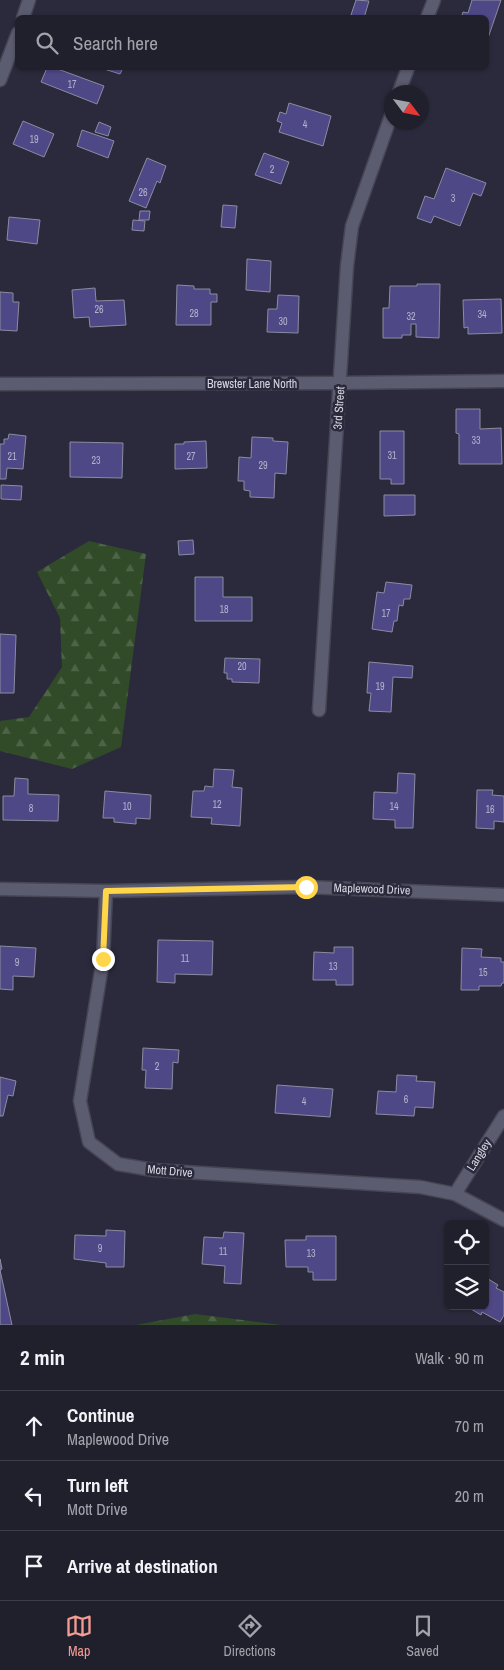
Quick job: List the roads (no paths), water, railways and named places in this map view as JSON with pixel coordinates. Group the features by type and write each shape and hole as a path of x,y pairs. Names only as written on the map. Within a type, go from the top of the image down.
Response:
{"street":[{"path":"24,15 29,0"},
{"path":"428,15 434,0"},
{"path":"0,80 15,41"},
{"path":"402,85 407,70"},
{"name":"3rd Street","path":"319,710 347,266 352,226 386,130"},
{"name":"Brewster Lane North","path":"0,384 340,384 504,381"},
{"name":"Maplewood Drive","path":"0,889 106,891 306,887 504,895"},
{"name":"Mott Drive","path":"106,891 103,959 80,1101 89,1142 118,1164 154,1170 420,1187 455,1194 504,1220"},
{"name":"Langley","path":"455,1194 504,1116"}]}
